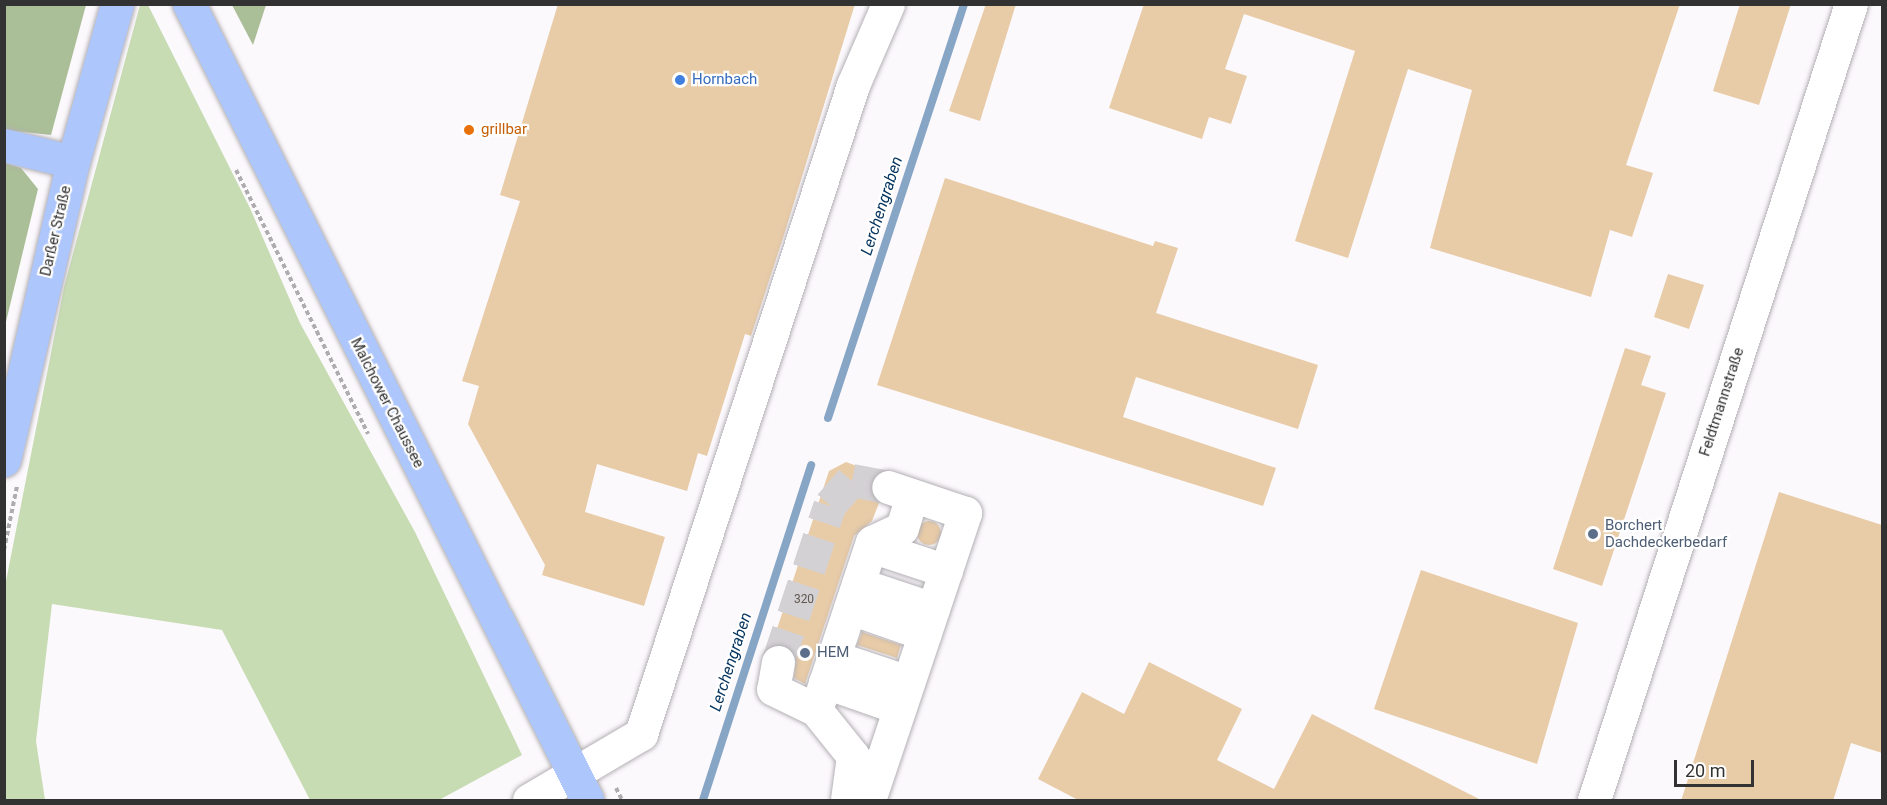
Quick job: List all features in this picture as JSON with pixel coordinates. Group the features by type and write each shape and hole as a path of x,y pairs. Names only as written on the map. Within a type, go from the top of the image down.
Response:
{"main road":[{"name":"Darßer Straße","path":"4,460 73,162 117,4"},
{"name":"Malchower Chaussee","path":"189,4 581,788"},
{"path":"4,145 73,162"}],"street":[{"path":"528,801 581,788 641,734 853,85 888,4"},
{"name":"Feldtmannstraße","path":"1594,801 1851,4"},
{"path":"869,801 965,513 895,514"},
{"path":"895,514 952,550"},
{"path":"778,662 773,689 837,645 895,514"},
{"path":"837,645 917,658"},
{"path":"837,645 917,658"},
{"path":"837,645 917,658"},
{"path":"837,645 853,756 847,801"}],"green space":[{"path":"4,5 86,5 51,135 5,130"},
{"path":"140,5 148,5 250,208 300,323 415,532 522,755 439,800 310,800 222,630 52,604 36,741 45,800 5,800 5,586 64,287"},
{"path":"232,5 266,5 253,45"},
{"path":"5,163 21,168 38,189 5,326"}],"building":[{"path":"558,4 855,4 751,336 745,334 707,456 698,453 687,491 597,464 585,512 665,537 644,606 542,575 545,565 468,424 479,386 462,381 520,201 500,195"},
{"path":"986,4 1016,4 980,121 949,111"},
{"path":"1144,4 1680,4 1626,165 1653,173 1632,237 1610,230 1591,297 1430,248 1472,90 1408,69 1348,258 1295,241 1355,51 1244,14 1225,69 1247,76 1231,124 1209,117 1202,139 1109,108"},
{"path":"1740,4 1791,4 1759,105 1713,91"},
{"path":"945,178 1153,246 1155,241 1178,248 1156,313 1318,365 1298,429 1136,377 1123,417 1276,468 1263,506 877,385"},
{"path":"1668,274 1704,285 1689,329 1654,317"},
{"path":"1625,348 1651,356 1641,385 1666,393 1602,586 1553,569"},
{"path":"846,462 876,473 870,490 879,503 872,521 854,536 805,684 794,678 796,656 791,648 772,644 829,471"},
{"path":"1779,492 1882,525 1882,753 1851,743 1833,801 1681,801"},
{"path":"929,521 937,525 941,533 937,541 929,545 921,541 917,533 921,525"},
{"path":"1421,570 1578,623 1537,764 1374,709"},
{"path":"862,632 901,645 897,658 857,645"},
{"path":"1149,662 1242,709 1217,760 1274,789 1312,714 1483,801 1080,801 1038,779 1082,692 1124,714"}],"waterway":[{"name":"Lerchengraben","path":"828,418 964,4"},
{"name":"Lerchengraben","path":"703,800 811,465"}],"tunnel":[{"path":"778,662 830,505 852,480 888,487"}],"place":[{"name":"Hornbach","path":"680,80"},
{"name":"grillbar","path":"469,130"},
{"name":"Borchert Dachdeckerbedarf","path":"1593,534"},
{"name":"HEM","path":"805,653"}]}
